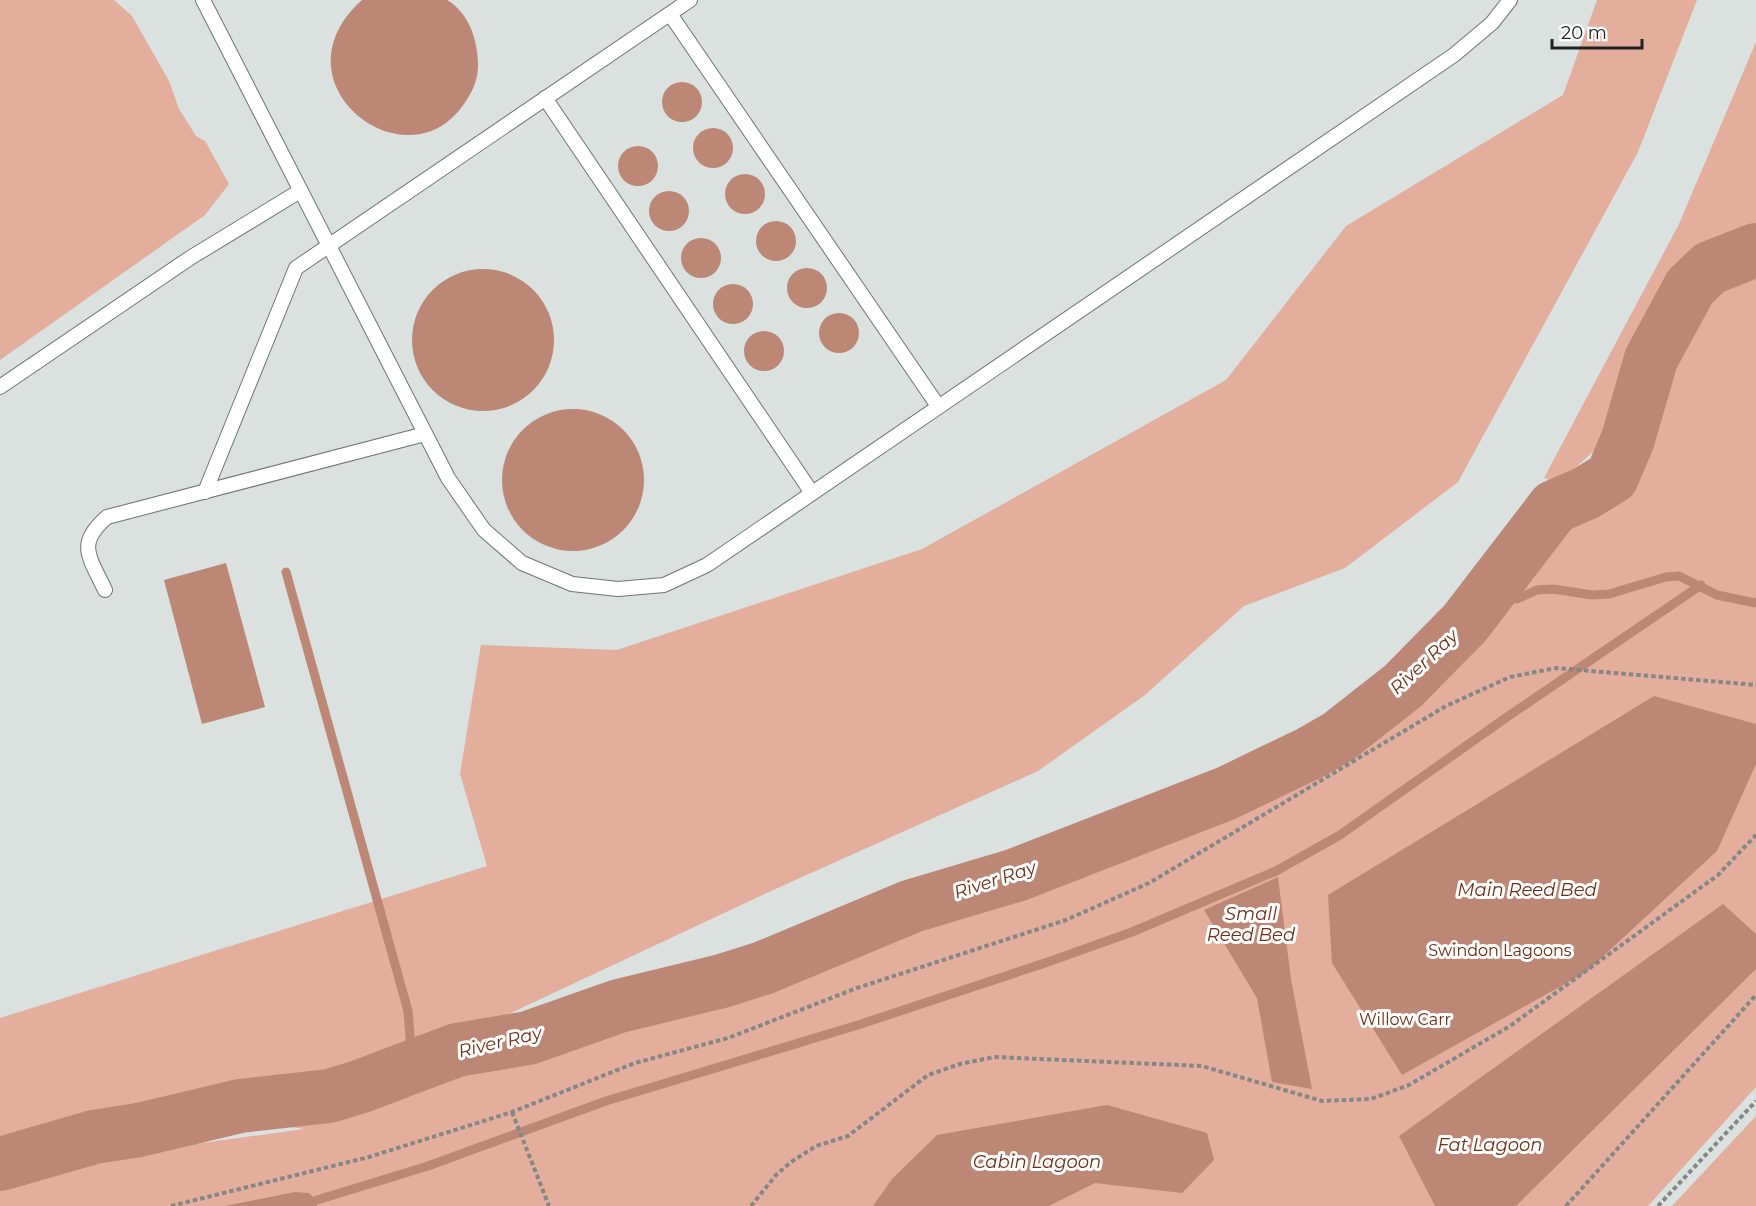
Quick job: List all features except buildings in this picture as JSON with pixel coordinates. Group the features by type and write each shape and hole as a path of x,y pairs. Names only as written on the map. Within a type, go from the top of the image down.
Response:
{"lane":[{"path":"203,0 448,478 484,530 522,563 572,584 618,589 664,585 707,565 1454,55 1492,23 1510,0"},
{"path":"205,492 296,268 690,0"},
{"path":"670,14 938,406"},
{"path":"545,98 813,493"},
{"path":"0,387 189,258 300,191"},
{"path":"105,590 92,561 88,545 90,532 107,517 425,434"}],"path":[{"path":"171,1206 369,1157 512,1112 635,1064 729,1038 857,988 1066,920 1149,883 1446,706 1510,677 1556,668 1756,685"},
{"path":"751,1206 776,1175 816,1146 848,1136 928,1076 960,1064 994,1057 1202,1066 1322,1101 1371,1099 1409,1085 1509,1026 1718,875 1756,835"},
{"path":"1566,1206 1756,995"},
{"path":"1658,1206 1756,1101"},
{"path":"512,1112 549,1206"}],"green space":[{"path":"0,0 114,0 132,16 169,81 179,109 196,136 205,141 229,184 205,215 0,360"},
{"path":"1597,0 1697,0 1638,152 1458,482 1345,568 1244,606 1145,695 1038,771 771,891 415,1058 409,1097 493,1065 628,1021 702,1007 983,901 1137,851 1266,798 1323,761 1452,665 1497,618 1507,587 1558,513 1604,491 1620,478 1636,441 1664,346 1689,300 1704,284 1723,271 1756,258 1756,1087 1648,1206 0,1206 0,1183 159,1149 304,1129 188,1110 0,1140 0,1018 487,866 460,774 481,645 617,650 922,549 1226,380 1346,226 1563,95"},
{"path":"1756,42 1756,241 1707,260 1678,283 1621,386 1598,447 1559,483 1544,478 1679,224"},
{"path":"1756,1116 1756,1206 1672,1206"}],"water":[{"path":"362,0 447,0 455,5 466,19 474,36 477,53 476,81 461,108 436,129 408,135 380,129 355,113 338,90 331,62 338,31"},
{"path":"682,82 696,88 702,102 696,116 682,122 668,116 662,102 668,88"},
{"path":"713,128 721,129 727,134 732,140 732,156 727,162 721,167 713,168 705,167 699,162 694,156 693,148 694,140 699,134 705,129"},
{"path":"638,146 652,152 658,166 652,180 638,186 624,180 618,166 624,152"},
{"path":"745,174 759,180 765,194 759,208 745,214 731,208 725,194 731,180"},
{"path":"669,191 683,197 689,211 683,225 669,231 655,225 649,211 655,197"},
{"path":"776,221 790,227 796,241 790,255 776,261 762,255 756,241 762,227"},
{"path":"701,238 715,244 721,258 715,272 701,278 687,272 681,258 687,244"},
{"path":"807,268 821,274 827,288 821,302 807,308 793,302 787,288 793,274"},
{"path":"483,269 510,275 533,290 548,313 554,340 548,367 533,390 510,405 483,411 456,405 433,390 418,367 412,340 418,313 433,290 456,275"},
{"path":"733,284 747,290 753,304 747,318 733,324 719,318 713,304 719,290"},
{"path":"839,313 853,319 859,333 853,347 839,353 825,347 819,333 825,319"},
{"path":"764,331 778,337 784,351 778,365 764,371 750,365 744,351 750,337"},
{"path":"573,409 600,415 623,430 638,453 644,480 638,507 623,530 600,545 573,551 546,545 523,530 508,507 502,480 508,453 523,430 546,415"},
{"path":"226,563 265,707 202,724 164,580"},
{"name":"Main Reed Bed","path":"1654,696 1756,724 1756,764 1717,851 1586,972 1402,1075 1332,963 1328,895"},
{"name":"Small Reed Bed","path":"1278,877 1291,979 1312,1089 1272,1082 1257,998 1204,910"},
{"name":"Fat Lagoon","path":"1723,904 1756,934 1756,969 1516,1206 1435,1206 1399,1136"},
{"name":"Cabin Lagoon","path":"1107,1105 1207,1133 1214,1160 1182,1193 1095,1183 1049,1206 873,1206 892,1179 937,1135"},
{"path":"295,1192 309,1193 317,1200 317,1206 225,1206"}],"waterway":[{"name":"River Ray","path":"0,1164 94,1137 139,1130 240,1106 329,1096 457,1050 528,1038 619,1006 722,981 763,968 912,906 1016,875 1227,793 1310,753 1338,737 1403,686 1465,623 1554,507 1586,493 1612,477 1628,439 1651,359 1690,287 1710,268 1756,250"},
{"path":"286,572 408,1011 411,1049 398,1072"},
{"path":"1489,589 1507,598 1517,599 1537,590 1553,589 1592,595 1609,594 1666,577 1679,576 1717,595 1756,603"},
{"path":"317,1200 428,1166 606,1101 858,1025 1045,963 1132,932 1276,871 1340,835 1507,717 1701,585"}],"park label":[{"name":"Swindon Lagoons","path":"1500,950"},
{"name":"Willow Carr","path":"1405,1019"}]}
